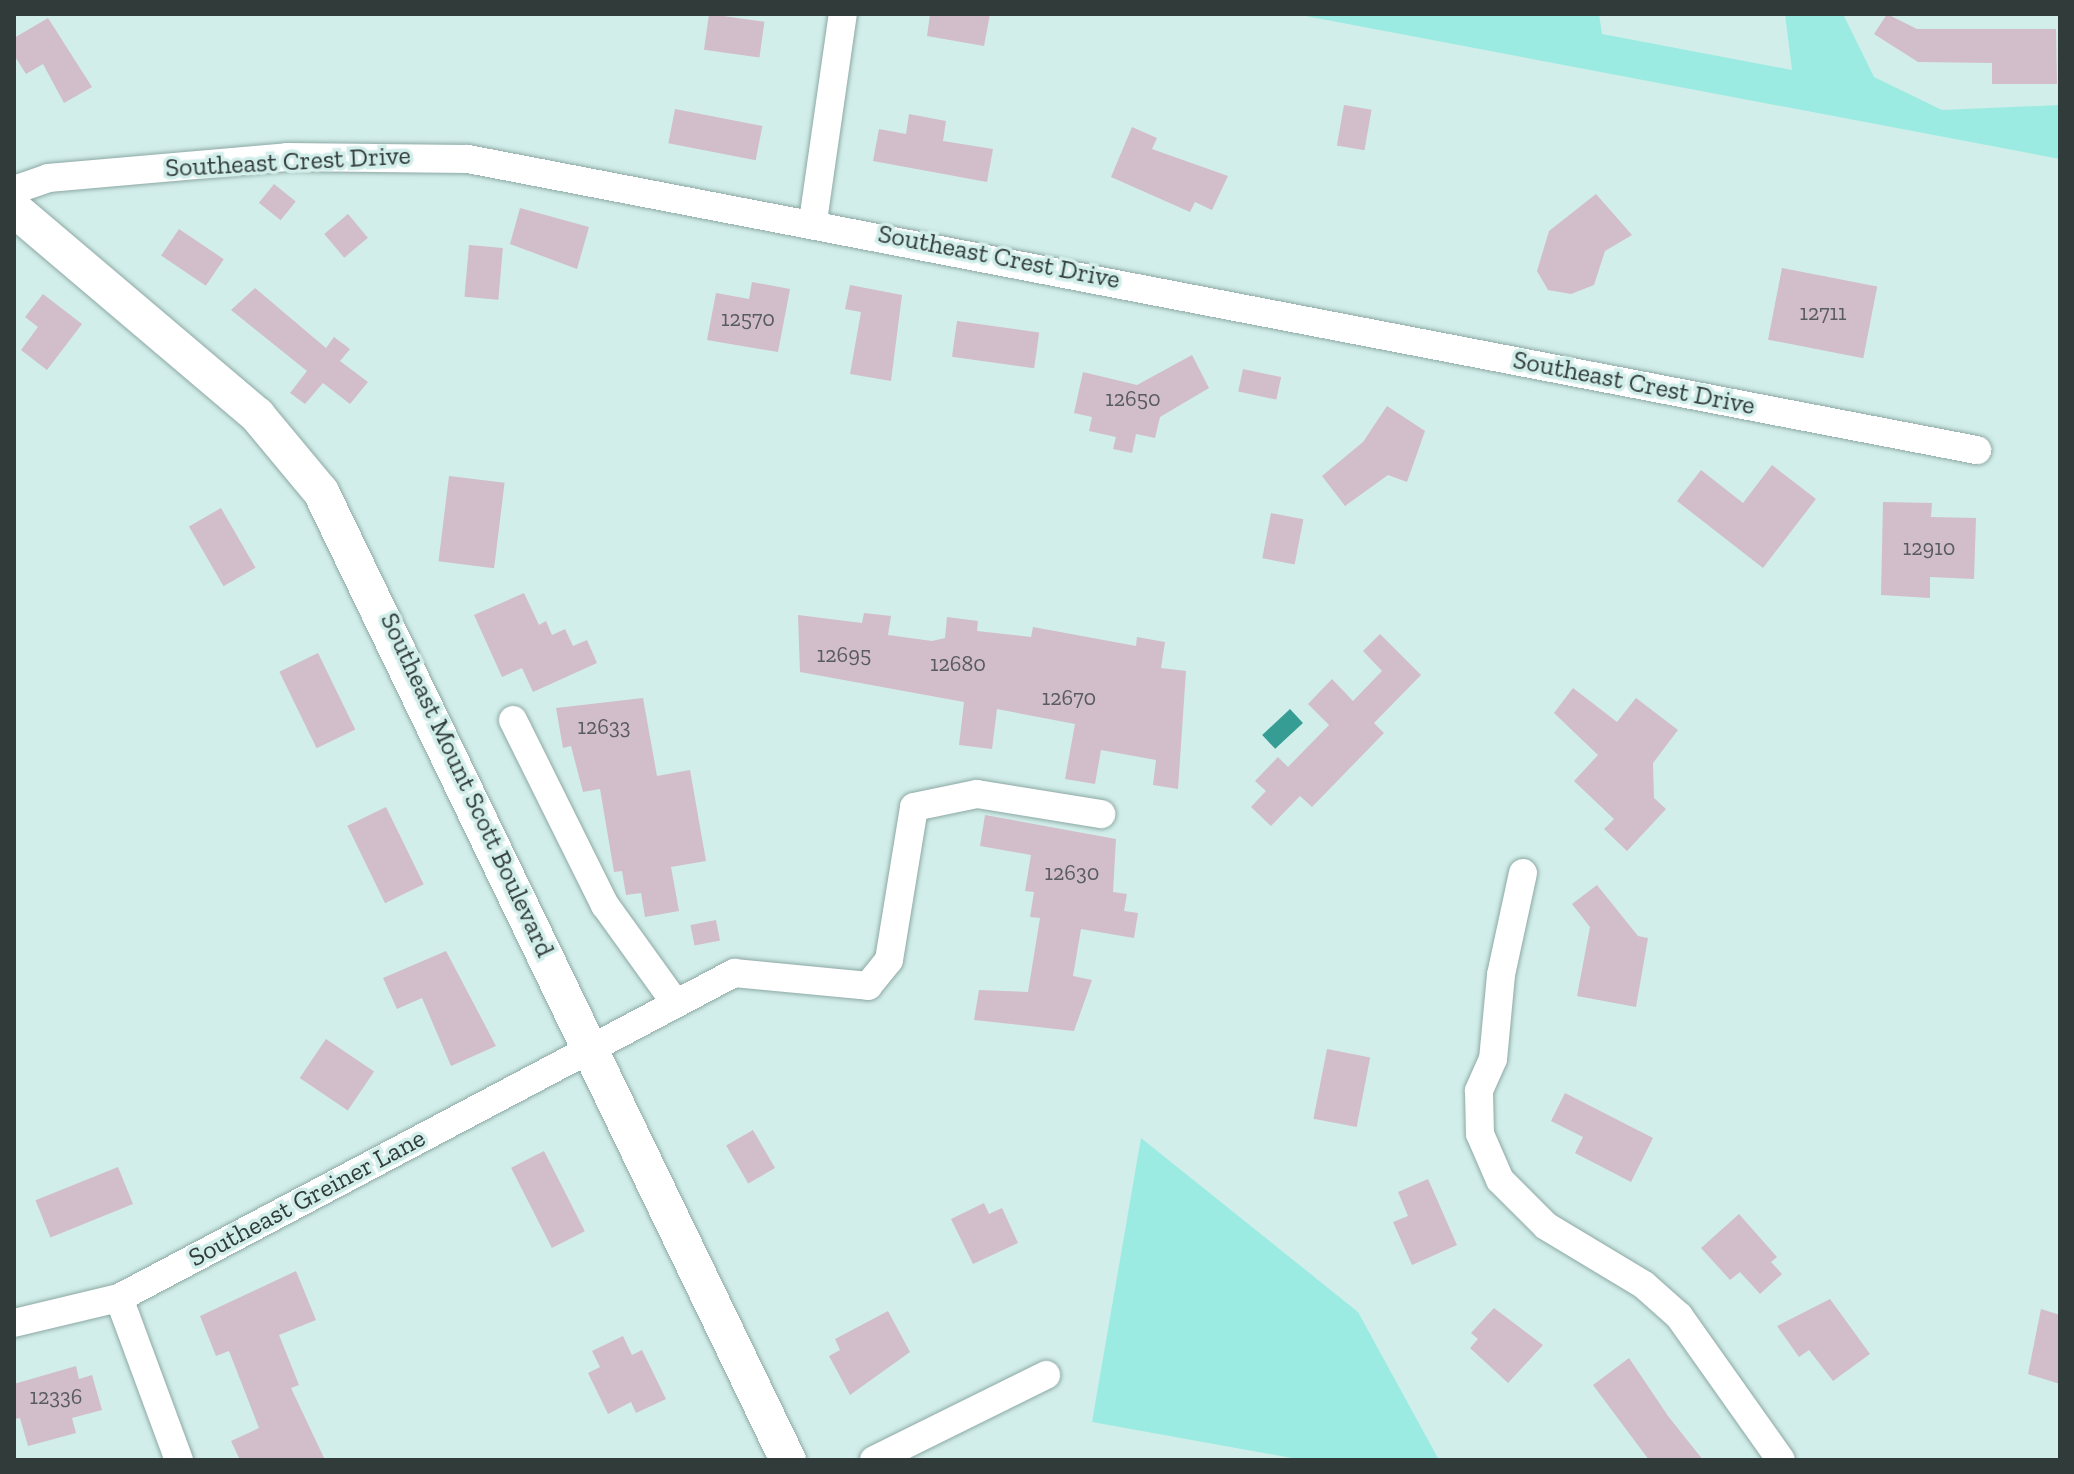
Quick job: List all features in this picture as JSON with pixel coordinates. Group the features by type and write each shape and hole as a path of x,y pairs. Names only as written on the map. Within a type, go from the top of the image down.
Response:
{"main road":[{"name":"Southeast Mount Scott Boulevard","path":"14,209 257,415 304,466 370,582 788,1460"}],"street":[{"path":"813,221 843,14"},
{"name":"Southeast Crest Drive","path":"14,190 48,178 378,152 468,159 813,221 1977,450"},
{"path":"513,720 605,905 674,1001"},
{"name":"Southeast Greiner Lane","path":"14,1323 119,1298 674,1001 734,973 858,987 879,980 914,807 977,794 1101,814"},
{"path":"1523,873 1501,975 1493,1059 1479,1091 1480,1134 1500,1180 1546,1226 1644,1285 1679,1316 1781,1460"},
{"path":"119,1298 179,1460"},
{"path":"874,1460 1046,1375"}],"shaded area":[{"path":"1295,14 1599,14 1602,34 1792,70 1785,14 1843,14 1874,77 1942,110 2060,105 2060,159"},
{"path":"1290,709 1303,723 1275,749 1262,735"},
{"path":"1141,1138 1358,1312 1439,1460 1303,1460 1092,1422"}],"building":[{"path":"709,14 764,22 759,57 704,50"},
{"path":"930,14 990,14 984,46 927,36"},
{"path":"1887,14 1917,29 2056,29 2057,84 1992,84 1992,63 1918,62 1874,34"},
{"path":"48,18 92,87 64,103 43,64 26,74 14,55 14,38"},
{"path":"1344,105 1372,110 1364,150 1337,145"},
{"path":"675,109 762,126 756,160 668,143"},
{"path":"909,114 946,121 943,141 993,149 987,182 873,161 879,129 906,134"},
{"path":"1132,127 1157,138 1152,149 1228,176 1212,210 1195,202 1190,212 1111,177"},
{"path":"274,184 296,202 281,220 259,203"},
{"path":"1596,194 1632,235 1605,251 1594,285 1571,294 1548,290 1537,271 1549,231"},
{"path":"520,208 589,227 577,269 510,244"},
{"path":"348,214 368,238 344,258 324,234"},
{"path":"179,229 224,259 206,286 161,256"},
{"path":"469,245 503,248 498,300 464,297"},
{"path":"1782,268 1877,287 1863,358 1768,340"},
{"path":"752,282 790,289 778,352 707,340 716,293 749,299"},
{"path":"850,285 902,295 891,381 850,374 861,312 845,309"},
{"path":"255,288 326,348 334,337 350,349 340,361 368,382 350,404 323,383 305,404 290,393 307,371 231,310"},
{"path":"43,294 82,324 47,370 21,350 38,327 25,317"},
{"path":"957,321 1039,333 1034,368 952,357"},
{"path":"1192,355 1209,388 1160,417 1155,438 1136,434 1132,453 1113,449 1116,437 1089,431 1092,417 1074,413 1083,372 1137,385"},
{"path":"1243,369 1281,377 1276,400 1238,391"},
{"path":"1387,406 1425,431 1407,482 1388,475 1345,506 1322,476 1363,442"},
{"path":"1772,465 1816,499 1763,568 1677,501 1701,470 1743,503"},
{"path":"449,476 505,483 494,568 439,561"},
{"path":"1883,502 1932,503 1931,517 1976,518 1974,579 1930,577 1930,598 1881,595"},
{"path":"221,508 256,568 223,586 189,526"},
{"path":"1271,513 1303,519 1295,564 1262,558"},
{"path":"524,593 539,625 546,621 552,635 565,629 573,646 587,640 597,663 533,692 522,668 502,677 474,615"},
{"path":"864,613 891,616 888,635 932,641 945,638 947,617 978,621 977,631 1031,637 1033,627 1136,646 1137,637 1165,642 1161,668 1186,671 1178,789 1153,785 1156,760 1101,750 1095,784 1065,779 1075,724 997,709 992,749 959,745 964,702 800,672 798,615 862,623"},
{"path":"1380,634 1421,675 1374,723 1384,733 1312,807 1300,796 1271,826 1251,807 1266,791 1255,781 1278,757 1288,767 1329,725 1308,704 1332,679 1353,701 1382,671 1363,651"},
{"path":"318,653 355,729 317,748 279,672"},
{"path":"1573,688 1617,722 1636,698 1678,730 1653,763 1654,798 1666,809 1627,851 1604,829 1614,819 1574,781 1598,755 1554,713"},
{"path":"643,698 657,776 690,770 706,861 671,867 679,911 645,917 641,893 626,895 622,871 614,872 600,789 583,792 571,746 563,748 556,708"},
{"path":"386,807 424,884 385,903 347,826"},
{"path":"985,815 1116,839 1113,892 1127,894 1124,911 1138,913 1134,938 1081,929 1073,976 1092,980 1074,1031 974,1020 979,990 1028,992 1040,918 1030,917 1034,892 1025,891 1031,855 980,846"},
{"path":"1597,885 1638,936 1648,938 1636,1007 1577,996 1590,927 1572,904"},
{"path":"716,920 720,941 694,946 690,925"},
{"path":"446,951 496,1046 451,1066 422,998 397,1009 383,978"},
{"path":"326,1039 374,1071 348,1110 300,1078"},
{"path":"1327,1049 1370,1057 1357,1127 1313,1119"},
{"path":"1565,1093 1653,1138 1631,1182 1575,1153 1583,1137 1551,1121"},
{"path":"753,1130 775,1168 748,1184 726,1146"},
{"path":"544,1151 585,1231 552,1248 511,1168"},
{"path":"118,1167 133,1204 50,1237 35,1200"},
{"path":"1428,1179 1457,1245 1412,1265 1393,1222 1408,1216 1398,1192"},
{"path":"984,1203 989,1214 1002,1208 1018,1243 973,1264 951,1219"},
{"path":"1739,1214 1777,1257 1771,1262 1782,1274 1760,1294 1740,1272 1730,1280 1701,1248"},
{"path":"296,1271 316,1320 279,1335 299,1385 291,1388 325,1460 240,1460 231,1441 259,1428 229,1351 216,1356 200,1316"},
{"path":"1830,1299 1870,1354 1833,1381 1809,1350 1799,1357 1777,1326"},
{"path":"1494,1308 1543,1345 1508,1383 1470,1348 1478,1339 1471,1333"},
{"path":"2041,1309 2060,1315 2060,1384 2028,1374"},
{"path":"888,1311 910,1352 850,1395 829,1356 840,1350 835,1339"},
{"path":"623,1336 632,1355 642,1350 666,1399 636,1413 631,1402 608,1414 588,1373 600,1367 592,1351"},
{"path":"1629,1358 1668,1416 1703,1460 1649,1460 1593,1385"},
{"path":"76,1366 79,1379 92,1375 102,1410 72,1418 76,1433 28,1446 20,1418 14,1419 14,1384"}]}
